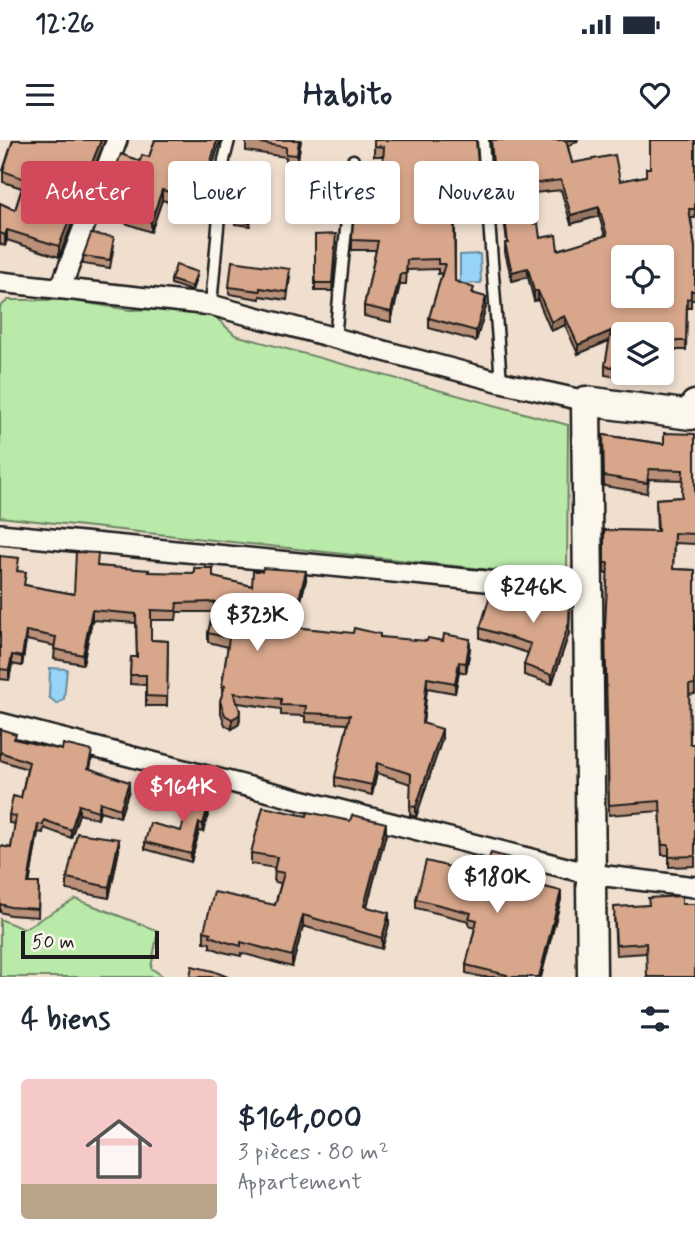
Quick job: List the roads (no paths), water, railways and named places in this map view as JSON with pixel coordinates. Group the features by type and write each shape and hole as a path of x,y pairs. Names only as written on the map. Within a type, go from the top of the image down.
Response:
{"street":[{"path":"61,287 117,140"},
{"path":"0,282 211,305 501,382 586,401 693,412"},
{"path":"586,401 592,977"},
{"path":"0,534 589,591"},
{"path":"0,723 590,874 695,887"}],"lane":[{"path":"211,305 224,160 229,140"},
{"path":"484,140 501,382"},
{"path":"335,338 354,160"}],"water":[{"path":"480,254 481,283 460,284 460,255"},
{"path":"50,668 67,669 64,699 57,704 49,697"}]}
